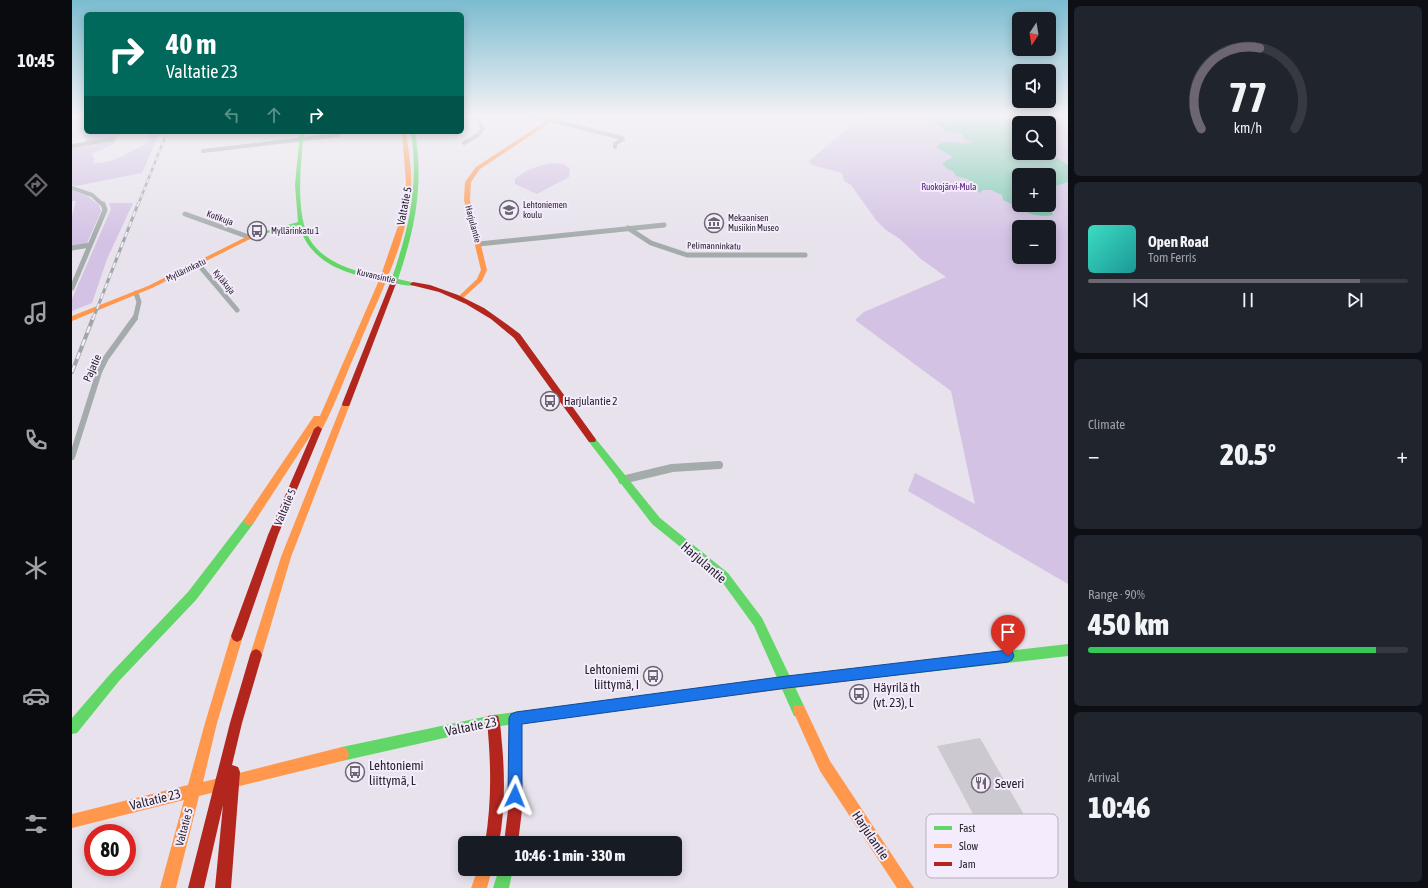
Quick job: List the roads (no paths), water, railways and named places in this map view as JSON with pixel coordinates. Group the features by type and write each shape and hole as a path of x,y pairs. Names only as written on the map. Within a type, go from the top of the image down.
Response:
{"main road":[{"name":"Kuvansintie","path":"300,157 298,177 300,223 305,237 311,246 339,266 363,275 421,286"},
{"name":"Valtatie 5","path":"168,888 220,690 262,562 385,271 399,229 407,195 407,157"},
{"name":"Valtatie 5","path":"196,888 236,723 286,557 390,292 411,229 416,198 418,166 417,157"},
{"name":"Harjulantie","path":"461,297 480,280 484,270 479,244 467,200 468,182 478,168 495,157"},
{"name":"Myllärinkatu","path":"72,320 136,293 198,264 249,237 300,223"},
{"name":"Harjulantie","path":"421,286 461,297 502,322 517,336 567,407 622,480 656,521 724,576 758,622 825,766 906,888"},
{"path":"72,728 192,596 235,543 270,493 337,384"},
{"name":"Valtatie 23","path":"72,821 139,803 340,754 493,721 963,660 1068,650"},
{"path":"512,836 515,810 516,718"},
{"path":"493,721 497,752 496,827 494,836"},
{"path":"223,888 232,800 236,723"},
{"path":"479,888 483,876"},
{"path":"501,888 504,876"}],"street":[{"path":"72,188 98,198 104,204 104,216 72,288"},
{"name":"Kotikuja","path":"185,214 249,237"},
{"path":"479,244 664,225"},
{"name":"Pelimanninkatu","path":"628,228 651,243 687,255 805,255"},
{"path":"72,248 90,245"},
{"name":"Kyläkuja","path":"198,264 237,310"},
{"name":"Pajatie","path":"72,457 99,372 106,358 137,316 140,305 136,293"},
{"path":"622,480 672,468 719,465"}],"railway":[{"path":"138,205 157,157"},
{"path":"93,319 138,204"},
{"path":"72,372 93,318"}],"place":[{"name":"Lehtoniemen koulu","path":"509,210"},
{"name":"Mekaanisen Musiikin Museo","path":"714,223"},
{"name":"Myllärinkatu 1","path":"257,231"},
{"name":"Harjulantie 2","path":"550,401"},
{"name":"Lehtoniemi liittymä, I","path":"653,676"},
{"name":"Häyrilä th (vt. 23), L","path":"859,694"},
{"name":"Lehtoniemi liittymä, L","path":"355,772"},
{"name":"Severi","path":"981,783"}],"park label":[{"name":"Ruokojärvi-Mula","path":"949,187"}]}
